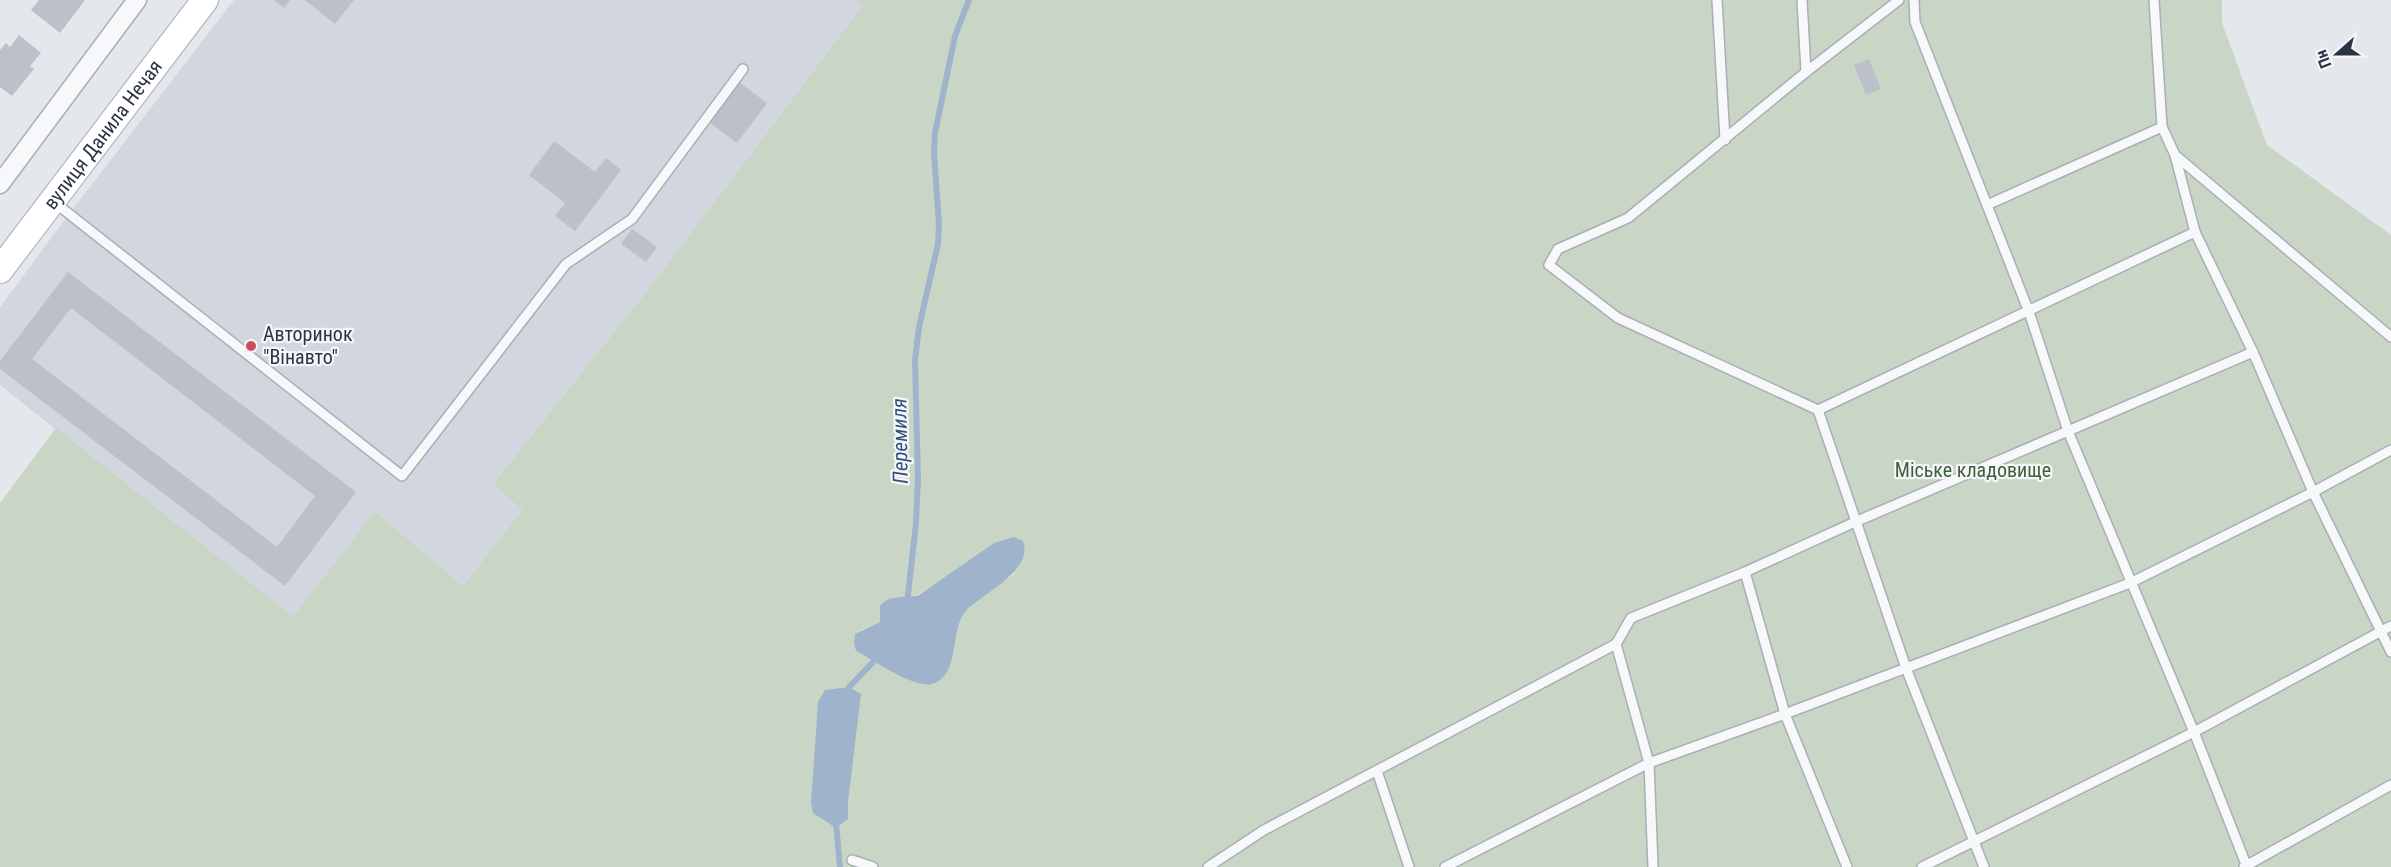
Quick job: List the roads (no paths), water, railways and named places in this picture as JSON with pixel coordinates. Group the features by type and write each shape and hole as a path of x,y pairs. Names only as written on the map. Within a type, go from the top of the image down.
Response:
{"main road":[{"name":"вулиця Данила Нечая","path":"0,270 205,0"}],"street":[{"path":"0,184 137,0"}],"lane":[{"path":"1717,0 1725,140"},
{"path":"1802,0 1806,72"},
{"path":"1899,0 1806,72 1628,218 1558,249 1549,265 1618,318 1818,410 1906,668 1984,867"},
{"path":"1914,0 1915,22 2029,312 2068,431 2194,732 2245,867 2391,786"},
{"path":"2154,0 2162,127 2175,155 2195,232 2253,352 2313,492 2391,652"},
{"path":"52,201 402,476 566,264 632,219 743,69"},
{"path":"1987,205 2162,127"},
{"path":"2175,155 2391,338"},
{"path":"1818,410 2195,232"},
{"path":"1208,867 1264,830 1616,644 1631,618 1745,572 1855,522 2253,352"},
{"path":"1445,867 1649,764 2130,583 2313,492 2391,450"},
{"path":"1745,572 1785,714 1847,867"},
{"path":"1922,867 2194,732 2391,627"},
{"path":"1616,644 1649,764 1653,867"},
{"path":"1377,771 1409,867"},
{"path":"852,860 873,867"}],"water":[{"path":"1014,537 1023,541 1024,552 1021,562 1004,581 965,612 957,630 951,663 941,679 932,684 915,682 856,651 855,634 880,622 880,606 884,602 893,598 919,595 994,543"},
{"path":"849,687 861,694 848,819 836,828 813,813 811,803 818,702 825,690"}],"waterway":[{"name":"Перемиля","path":"907,604 916,523 918,479 915,360 919,327 938,244 935,133 955,36 969,0"},
{"name":"Перемиля","path":"848,693 849,687 879,656"},
{"name":"Перемиля","path":"836,823 840,867"}],"place":[{"name":"Авторинок \"Вінавто\"","path":"251,346"}],"park label":[{"name":"Міське кладовище","path":"1973,470"}]}
